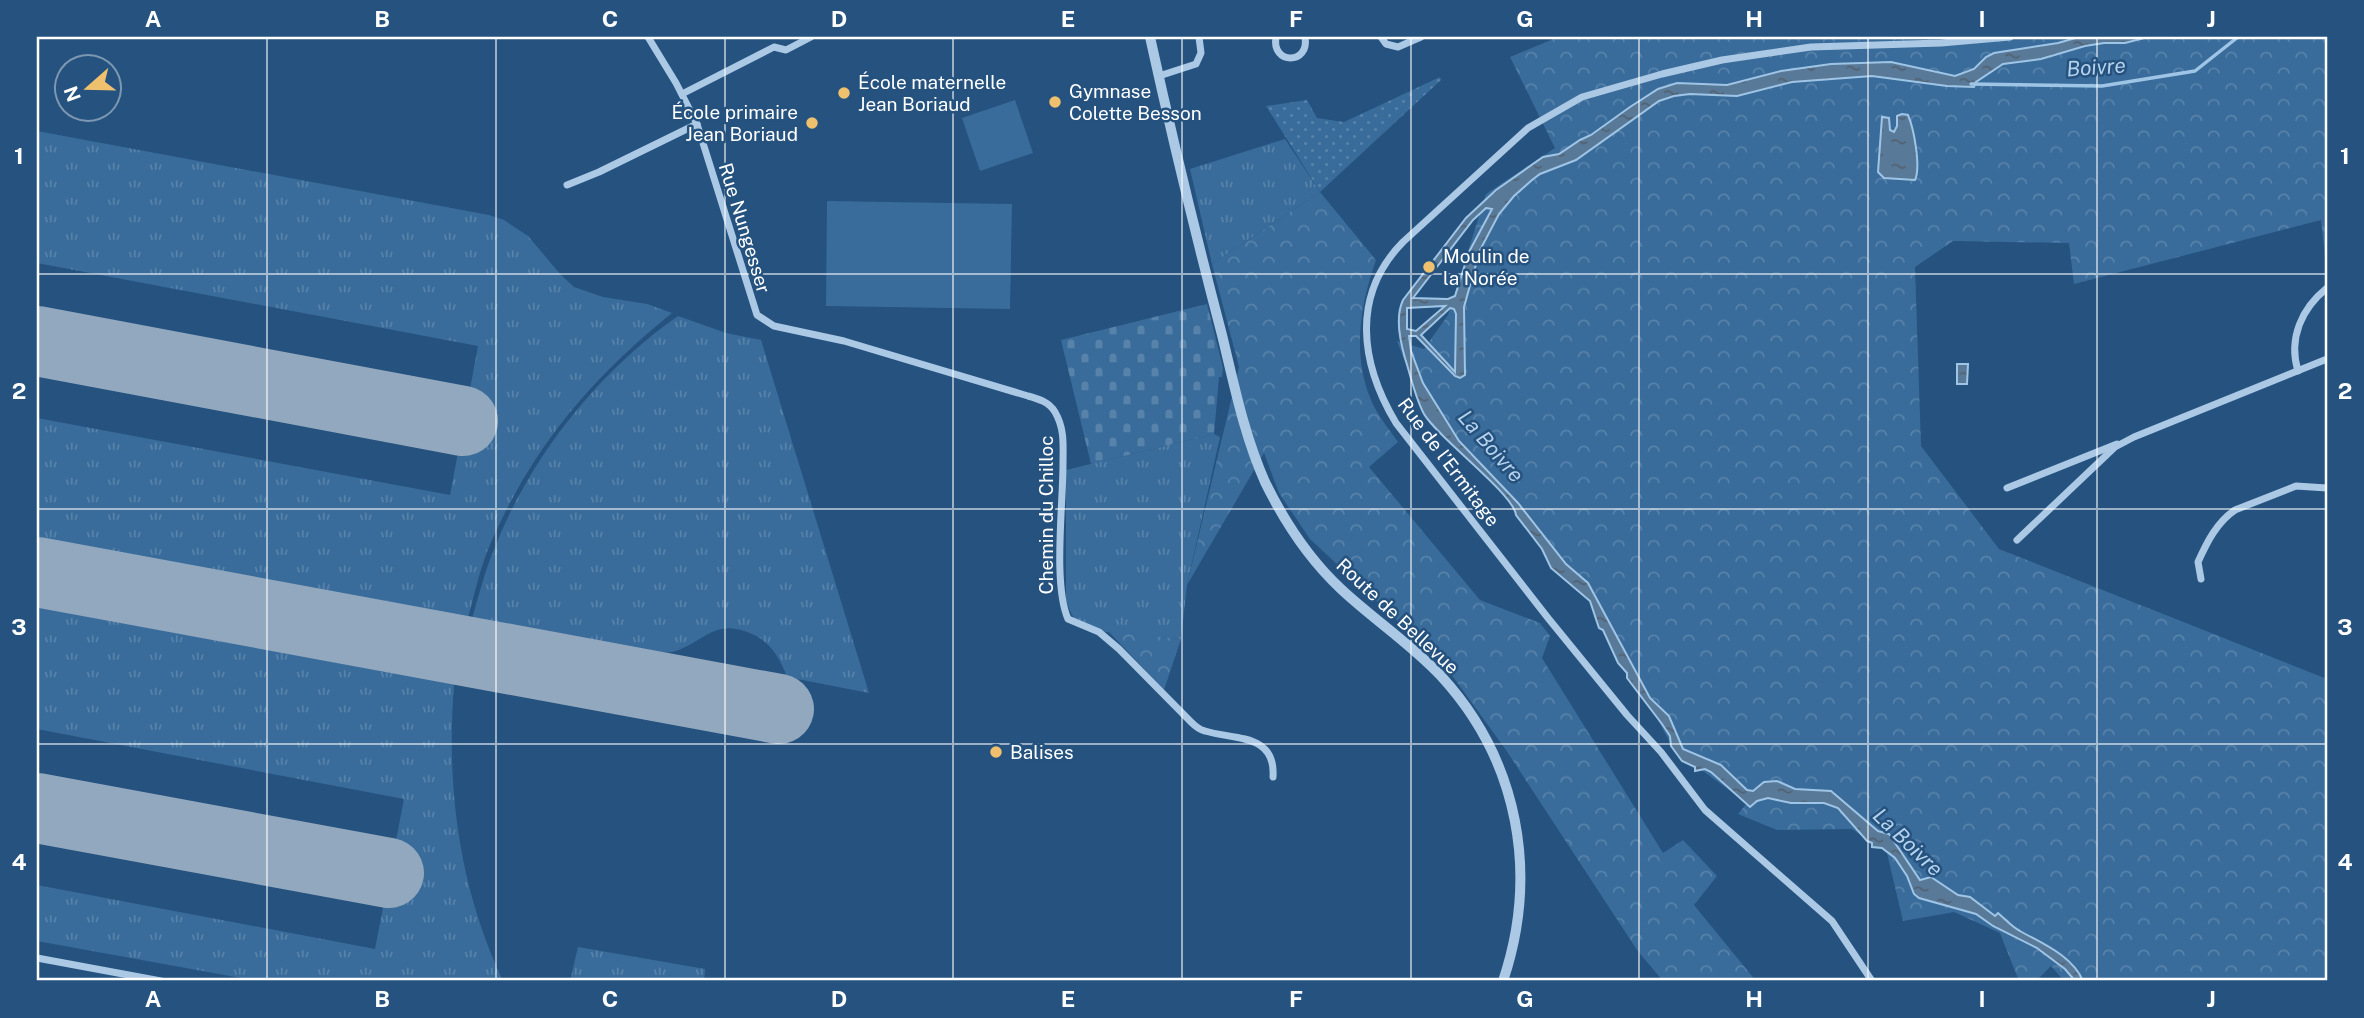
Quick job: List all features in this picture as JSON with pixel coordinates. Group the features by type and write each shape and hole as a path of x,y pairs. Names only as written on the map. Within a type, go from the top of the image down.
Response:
{"street":[{"name":"Rue Nungesser","path":"648,37 697,124 757,315"},
{"path":"682,94 774,47 786,50 811,37"},
{"name":"Route de Bellevue","path":"1150,37 1241,412 1252,449 1273,498 1296,536 1331,579 1441,676 1471,714 1494,754 1509,793 1519,835 1522,878 1518,923 1503,981"},
{"path":"1159,76 1196,64 1201,53 1199,37"},
{"path":"1276,37 1278,52 1289,58 1297,57 1303,52 1305,37"},
{"path":"1381,37 1386,44 1398,47 1421,37"},
{"name":"Rue de l’Ermitage","path":"1872,981 1832,921 1705,810 1661,752 1627,715 1548,618 1396,423 1385,405 1368,352 1366,328 1369,304 1374,282 1403,242 1528,128 1582,97 1661,74 1722,61 1824,45 1941,43 2010,37"},
{"path":"567,186 697,124"},
{"path":"2298,371 2294,354 2295,335 2301,318 2314,299 2327,288"},
{"name":"Chemin du Chilloc","path":"757,315 765,323 774,326 844,341 1028,396 1051,406 1062,428 1062,607 1068,619 1099,632 1203,731 1254,742 1264,747 1274,763 1273,777"},
{"path":"2007,488 2327,359"},
{"path":"2017,540 2115,447 2134,437"},
{"path":"2201,579 2198,562 2221,521 2228,514 2287,488 2304,485 2327,488"},
{"path":"37,958 161,981"}],"green space":[{"path":"1558,37 2327,37 2327,274 2321,220 2074,284 2069,243 1953,241 1915,267 1921,446 1999,549 2327,679 2327,981 2064,981 2051,966 2036,981 2019,981 2000,933 1954,912 1903,921 1887,853 1852,829 1777,830 1738,814 1747,803 1674,750 1587,587 1421,404 1397,341 1424,349 1448,315 1486,194 1555,148 1510,57"},
{"path":"1440,77 1441,80 1320,192 1266,106 1307,100 1317,118 1344,122"},
{"path":"1015,100 1033,153 980,171 962,118"},
{"path":"37,131 489,215 504,220 528,236 574,287 603,297 647,304 672,313 588,392 542,450 522,482 487,552 468,618 37,537 37,418 450,495 478,346 37,263"},
{"path":"1285,139 1320,192 1212,264 1190,169"},
{"path":"1320,192 1376,260 1362,312 1362,365 1365,383 1374,406 1398,442 1369,467 1480,600 1540,623 1550,636 1542,658 1663,853 1683,840 1717,876 1694,905 1756,981 1663,981 1637,950 1506,750 1443,663 1310,539 1279,493 1264,453 1187,585 1239,367 1212,264"},
{"path":"827,201 1012,204 1010,309 826,306"},
{"path":"1207,304 1223,368 1222,377 1219,377 1214,434 1091,464 1061,340"},
{"path":"678,316 726,333 761,340 869,693 787,677 769,646 755,635 736,629 719,630 672,652 657,652 472,619 488,565 510,513 548,449 594,390 649,338"},
{"path":"1214,434 1220,437 1187,585 1181,639 1115,633 1090,628 1077,622 1066,600 1066,470"},
{"path":"37,607 454,684 452,761 459,836 476,910 503,981 257,981 37,941 37,885 375,949 404,799 37,729"},
{"path":"1109,632 1181,639 1164,690"},
{"path":"578,947 705,969 704,981 570,981"}],"water":[{"path":"2079,37 2148,37 2125,43 2085,46 2041,59 2003,64 1976,82 1974,87 1872,76 1792,82 1737,96 1690,94 1659,101 1576,160 1540,174 1514,196 1499,214 1480,250 1464,307 1465,375 1460,378 1455,376 1416,336 1409,336 1411,351 1423,383 1459,441 1518,503 1566,564 1588,583 1650,698 1669,716 1683,749 1721,765 1747,790 1753,791 1764,782 1777,781 1795,789 1831,791 1878,831 1889,834 1920,880 1931,877 1958,895 1970,897 1995,916 1998,913 2017,929 2064,957 2083,981 2075,981 2065,969 2037,948 1993,926 1976,914 1919,898 1914,894 1907,876 1895,858 1882,848 1872,847 1872,843 1867,841 1838,808 1824,803 1791,803 1768,798 1757,801 1750,807 1711,772 1705,769 1695,771 1695,767 1682,761 1671,746 1670,736 1618,663 1603,630 1599,628 1590,601 1551,568 1542,549 1503,494 1424,414 1403,351 1399,321 1403,300 1466,218 1496,190 1543,157 1559,154 1591,135 1658,89 1677,83 1727,85 1781,71 1831,64 1891,62 1955,76 1974,69 1994,53","holes":["1486,208 1492,209 1469,252 1455,296 1448,299 1413,298 1473,220","1445,306 1416,331 1407,329 1407,308","1450,308 1454,309 1455,372 1421,335"]},
{"path":"1908,115 1914,138 1917,157 1915,180 1884,178 1878,172 1882,117 1889,118 1890,130 1894,132 1897,116"},
{"path":"1957,364 1968,364 1967,384 1957,384"}],"waterway":[{"name":"Boivre","path":"1971,84 2102,86 2195,71 2238,37"}],"runway":[{"path":"37,341 463,421"},
{"path":"37,572 779,709"},
{"path":"37,808 389,873"}],"place":[{"name":"École maternelle Jean Boriaud","path":"844,93"},
{"name":"Gymnase Colette Besson","path":"1055,102"},
{"name":"École primaire Jean Boriaud","path":"812,123"},
{"name":"Moulin de la Norée","path":"1429,267"},
{"name":"Balises","path":"996,752"}],"water label":[{"name":"La Boivre","path":"1491,446"},
{"name":"La Boivre","path":"1908,842"}]}
